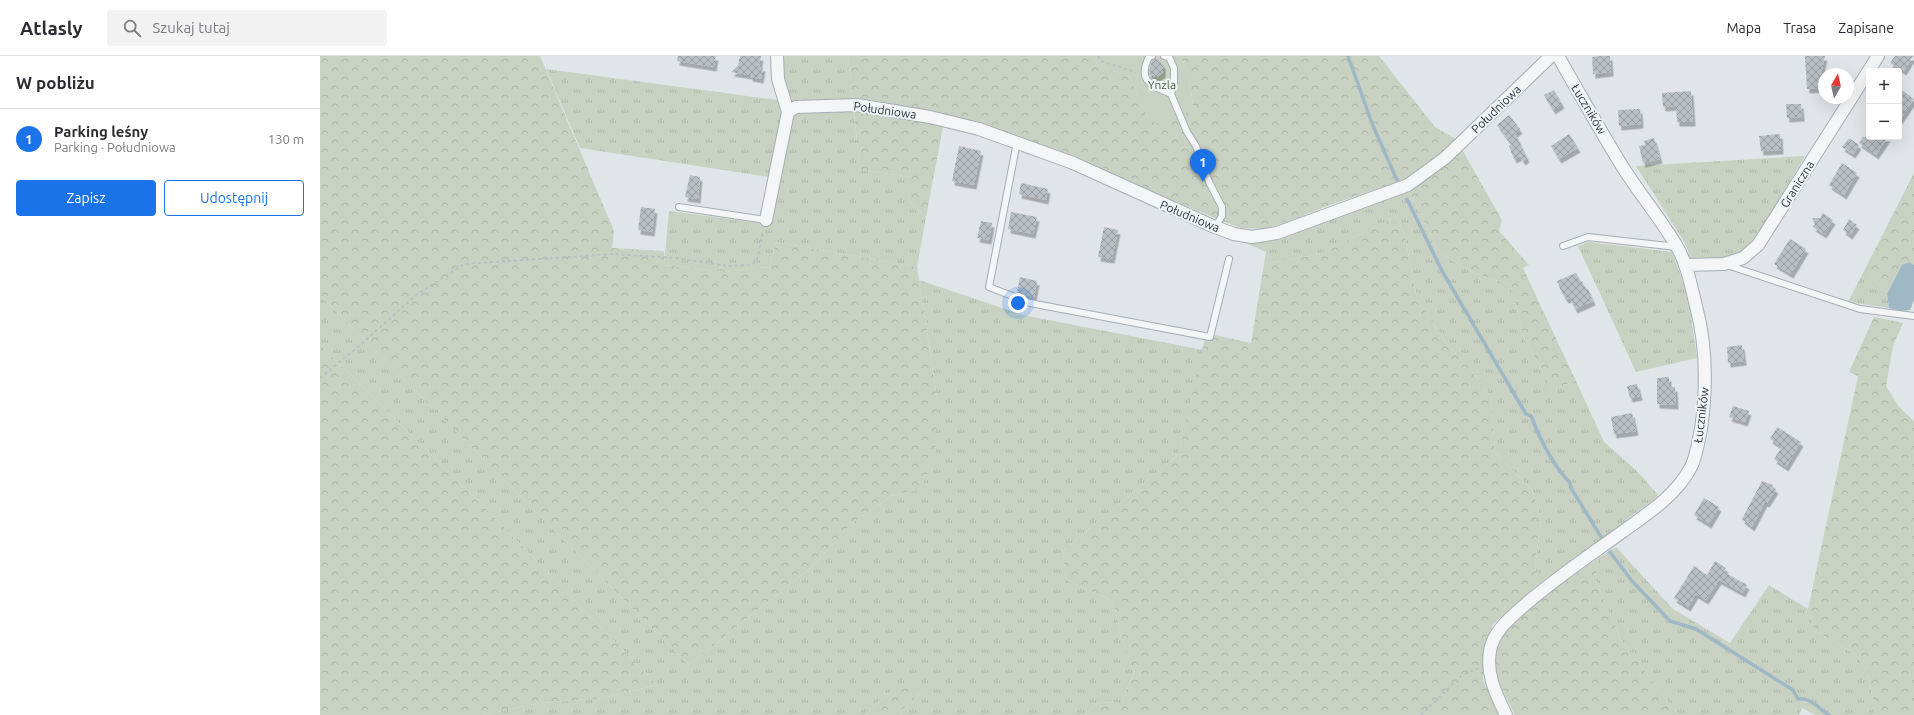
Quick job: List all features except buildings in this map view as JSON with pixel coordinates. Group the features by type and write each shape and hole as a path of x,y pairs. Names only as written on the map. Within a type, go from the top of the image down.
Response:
{"street":[{"path":"766,220 788,112 778,79 777,56"},
{"name":"Południowa","path":"788,112 796,107 858,105 930,117 979,129 1072,163 1215,227 1234,234 1252,237 1277,233 1408,185 1445,158 1551,56"},
{"name":"Łuczników","path":"1506,715 1492,685 1489,664 1490,648 1496,634 1509,619 1540,592 1664,501 1682,481 1691,466 1698,448 1704,410 1706,373 1704,347 1697,307 1685,265 1677,247 1623,167 1558,56"},
{"name":"Graniczna","path":"1685,265 1724,264 1743,258 1758,245 1878,56"}],"lane":[{"path":"1152,56 1149,57 1144,66 1143,75 1147,81 1171,94"},
{"path":"1164,56 1169,57 1174,68 1174,82 1171,94 1187,132 1196,146 1209,182 1222,206 1222,216 1215,227"},
{"path":"1017,142 989,287 1030,303 1210,337 1229,259"},
{"path":"679,207 766,220"},
{"path":"1563,246 1588,238 1677,247"},
{"path":"1724,264 1860,309 1914,316"}],"path":[{"path":"1098,56 1101,61 1143,75"},
{"path":"320,378 358,347 415,296 464,264 614,254 677,258 727,266 749,265 754,263 758,257 766,220"},
{"path":"1421,715 1462,675 1489,664"}],"green space":[{"path":"320,56 540,56 614,231 612,248 664,251 664,265 724,272 769,267 776,242 917,267 937,398 935,454 921,489 891,496 851,524 814,565 689,665 320,295"},
{"path":"781,56 848,56 860,170 912,177 909,201 926,217 917,267 776,242 769,267 724,272 664,265 669,211 760,223 769,177 580,148 546,69 778,100"},
{"path":"848,56 1092,56 1098,65 1129,76 1149,121 1193,109 1190,82 1180,56 1379,56 1435,127 1456,139 1502,220 1499,231 1529,265 1523,268 1576,381 1552,389 1524,338 1511,285 1471,272 1439,252 1404,180 1264,229 1241,228 1081,162 945,116 926,217 909,201 911,177 860,170"},
{"name":"Ynzla","path":"1092,56 1180,56 1190,82 1193,109 1166,126 1149,121 1129,76 1098,65"},
{"path":"1805,156 1765,224 1747,247 1734,255 1710,259 1691,260 1685,243 1636,166"},
{"path":"1914,173 1914,265 1909,262 1902,266 1887,294 1865,269"},
{"path":"1409,190 1439,252 1471,272 1511,285 1524,338 1552,389 1576,381 1604,442 1636,470 1659,496 1538,585 1535,566 1541,520 1533,491 1495,452 1491,397 1473,372 1446,343 1417,299 1405,237 1397,216 1320,254 1264,264 1266,252 1241,241 1267,241 1316,225"},
{"path":"1397,216 1405,237 1417,299 1446,343 1473,372 1491,397 1495,452 1533,491 1541,520 1535,566 1538,585 1493,624 1484,652 1483,680 1499,715 1085,715 1099,702 1121,703 1134,673 1122,638 1113,601 1066,580 1063,551 1179,454 1206,333 1251,343 1264,264 1320,254"},
{"path":"1588,242 1672,252 1688,295 1697,358 1636,372 1578,246"},
{"path":"1865,269 1887,294 1889,308 1848,302"},
{"path":"919,280 1023,315 1203,350 1179,454 1063,551 1066,580 1113,601 1122,638 1134,673 1121,703 1099,702 1085,715 902,715 900,712 920,693 892,690 864,715 482,715 540,703 603,698 657,685 480,503 320,345 320,295 689,665 814,565 851,524 891,496 921,489 937,398"},
{"path":"1874,317 1903,323 1893,346 1886,386 1899,407 1914,421 1914,715 1876,715 1868,673 1856,655 1814,630 1808,609 1858,376 1849,372"},
{"path":"320,345 480,503 657,685 603,698 540,703 482,715 320,715"},
{"path":"1616,547 1673,609 1730,643 1769,585 1808,609 1814,630 1856,655 1868,673 1876,715 1815,715 1802,708 1799,715 1678,715 1621,640 1596,581 1598,558"},
{"path":"1598,558 1596,581 1621,640 1678,715 1515,715 1501,687 1494,666 1496,649 1502,634 1545,595"},
{"path":"912,686 920,693 900,712 902,715 864,715 892,690"}],"water":[{"path":"1909,262 1914,265 1914,300 1910,310 1900,311 1889,308 1887,294 1902,265"}],"waterway":[{"path":"1348,56 1373,126 1397,180"},
{"path":"1407,199 1442,271 1526,414 1531,416 1543,443 1553,460 1570,483 1571,488 1601,537"},
{"path":"1610,552 1632,581 1670,621 1696,629 1793,690 1798,699 1811,702 1829,715"}],"place":[{"name":"Parking leśny","path":"1203,182"}]}
